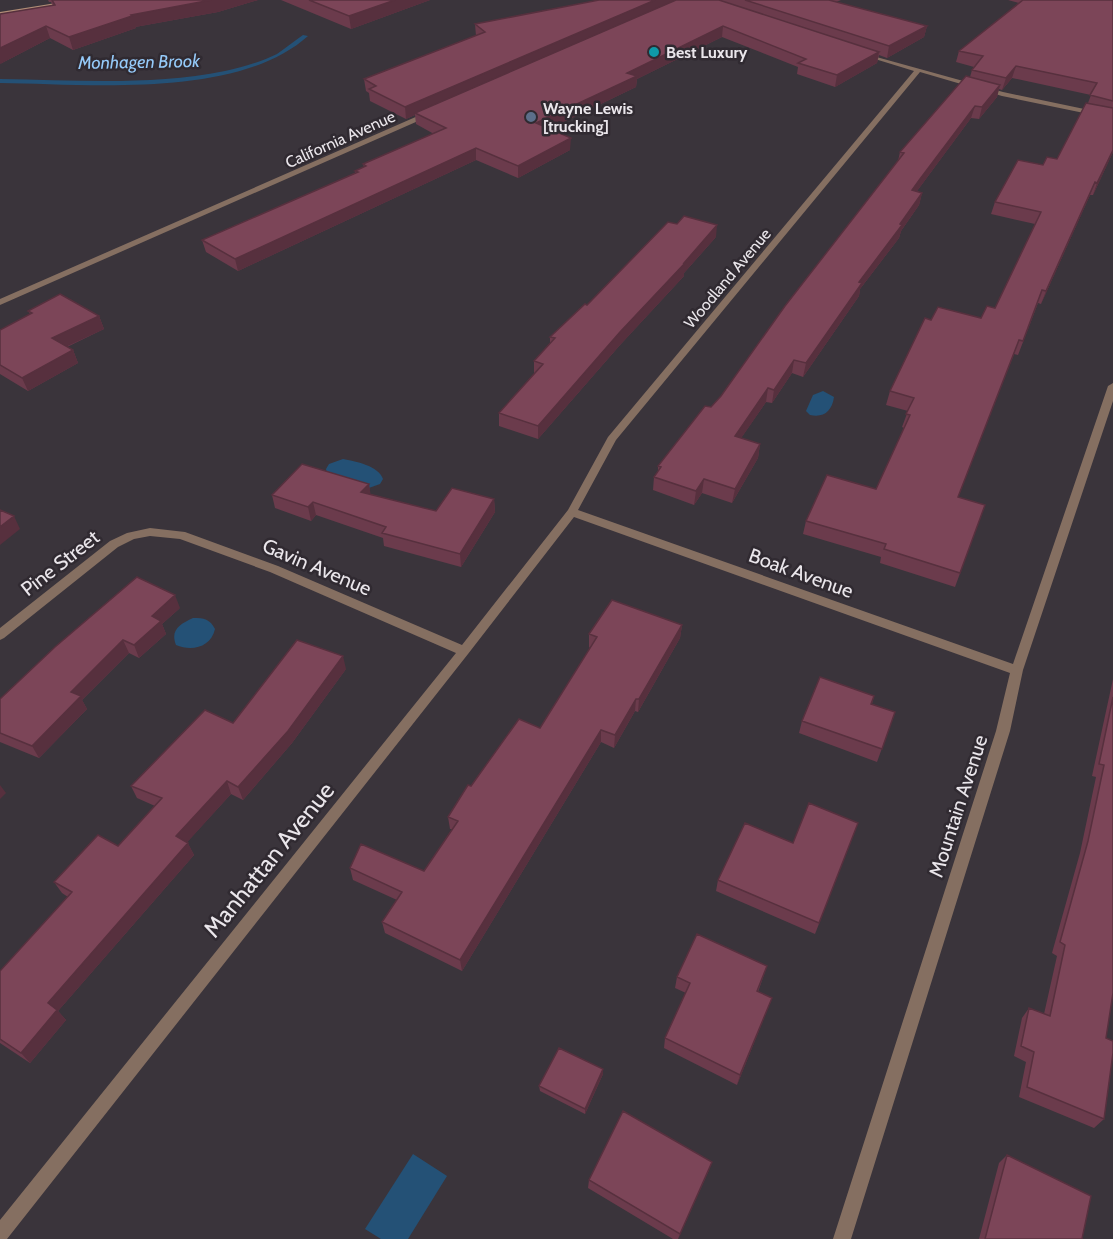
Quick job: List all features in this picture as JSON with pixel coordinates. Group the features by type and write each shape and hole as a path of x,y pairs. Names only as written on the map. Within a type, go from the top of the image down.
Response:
{"street":[{"path":"0,14 86,0"},
{"path":"851,50 917,72 1002,94 1113,117"},
{"name":"Woodland Avenue","path":"572,512 612,439 917,72"},
{"name":"California Avenue","path":"0,302 442,109"},
{"name":"Mountain Avenue","path":"842,1239 1003,731 1017,670 1113,386"},
{"name":"Manhattan Avenue","path":"0,1234 572,512"},
{"name":"Boak Avenue","path":"572,512 1017,670"},
{"name":"Gavin Avenue","path":"150,532 181,535 274,569 464,651"},
{"name":"Pine Street","path":"0,635 114,544 130,536 150,532"}],"water":[{"path":"823,391 834,397 829,410 823,414 810,415 806,411 813,395"},
{"path":"343,459 372,467 381,474 383,479 380,484 366,489 327,474 326,469 329,464"},
{"path":"193,618 209,621 215,629 213,635 205,644 194,648 176,645 175,631"},
{"path":"413,1154 447,1176 408,1239 381,1239 365,1229"}],"building":[{"path":"52,0 211,0 131,15 69,37 46,26 0,48 0,14 55,5"},
{"path":"309,0 395,0 349,16"},
{"path":"599,0 655,0 405,107 369,89 376,86 364,79 485,32 475,24"},
{"path":"676,0 719,0 879,52 837,75 798,63 806,59 723,26 627,73 637,76 536,123 571,138 518,166 476,148 235,259 202,240 358,172 355,171 366,166 363,164 446,128 415,113"},
{"path":"745,0 829,0 927,26 889,46"},
{"path":"1023,0 1113,0 1113,101 1090,95 1097,83 1016,66 1006,78 972,70 983,56 959,51"},
{"path":"966,76 1000,85 982,107 975,106 912,190 922,193 900,224 902,225 859,282 862,283 806,363 794,360 774,390 768,388 735,436 760,444 735,489 704,479 696,491 654,477 661,467 658,466 705,406 711,407 721,396 785,306 904,153 900,152"},
{"path":"1086,103 1113,108 1113,150 1097,183 1095,182 1046,291 1042,290 1023,341 1019,340 958,497 985,505 960,573 884,549 886,544 806,521 827,475 876,489 910,415 906,414 914,398 890,391 925,318 931,320 938,307 981,318 987,306 995,308 1041,212 995,202 1018,160 1043,165 1047,157 1057,159"},
{"path":"684,216 717,225 538,426 499,413 543,364 534,361 555,338 550,337 585,304 587,305 668,222 677,224"},
{"path":"60,294 99,316 52,338 73,350 22,378 0,365 0,330 32,313 28,311"},
{"path":"302,464 369,484 361,492 436,511 452,488 494,499 460,554 382,533 386,527 313,502 308,507 272,495"},
{"path":"0,510 14,516 0,527"},
{"path":"137,577 175,595 152,616 161,621 134,645 123,640 71,692 81,696 32,746 0,733 0,699 55,647"},
{"path":"612,600 682,625 615,735 601,730 460,960 382,922 402,892 350,868 361,844 424,871 458,821 448,817 468,785 471,786 519,719 540,728 597,637 589,634"},
{"path":"297,640 343,656 288,731 238,787 227,781 176,836 188,843 48,1003 57,1010 21,1053 0,1039 0,971 72,892 54,882 98,835 118,846 162,798 131,786 205,710 233,723"},
{"path":"820,677 874,696 871,704 895,712 882,749 802,721"},
{"path":"1113,697 1113,993 1106,1038 1113,1041 1113,1053 1104,1119 1027,1087 1034,1052 1021,1046 1029,1008 1050,1016 1065,945 1060,942 1088,841 1104,765 1099,764"},
{"path":"809,803 858,823 819,923 718,880 745,823 793,843"},
{"path":"697,934 767,966 757,991 772,998 740,1075 665,1038 690,983 677,977"},
{"path":"559,1048 603,1069 585,1109 539,1086"},
{"path":"623,1111 712,1162 680,1234 589,1180"},
{"path":"1007,1155 1091,1196 1082,1239 985,1239"}],"waterway":[{"name":"Monhagen Brook","path":"0,81 117,83 204,77 244,68 278,55 305,36"}],"place":[{"name":"Best Luxury","path":"654,52"},
{"name":"Wayne Lewis [trucking]","path":"531,117"}]}
